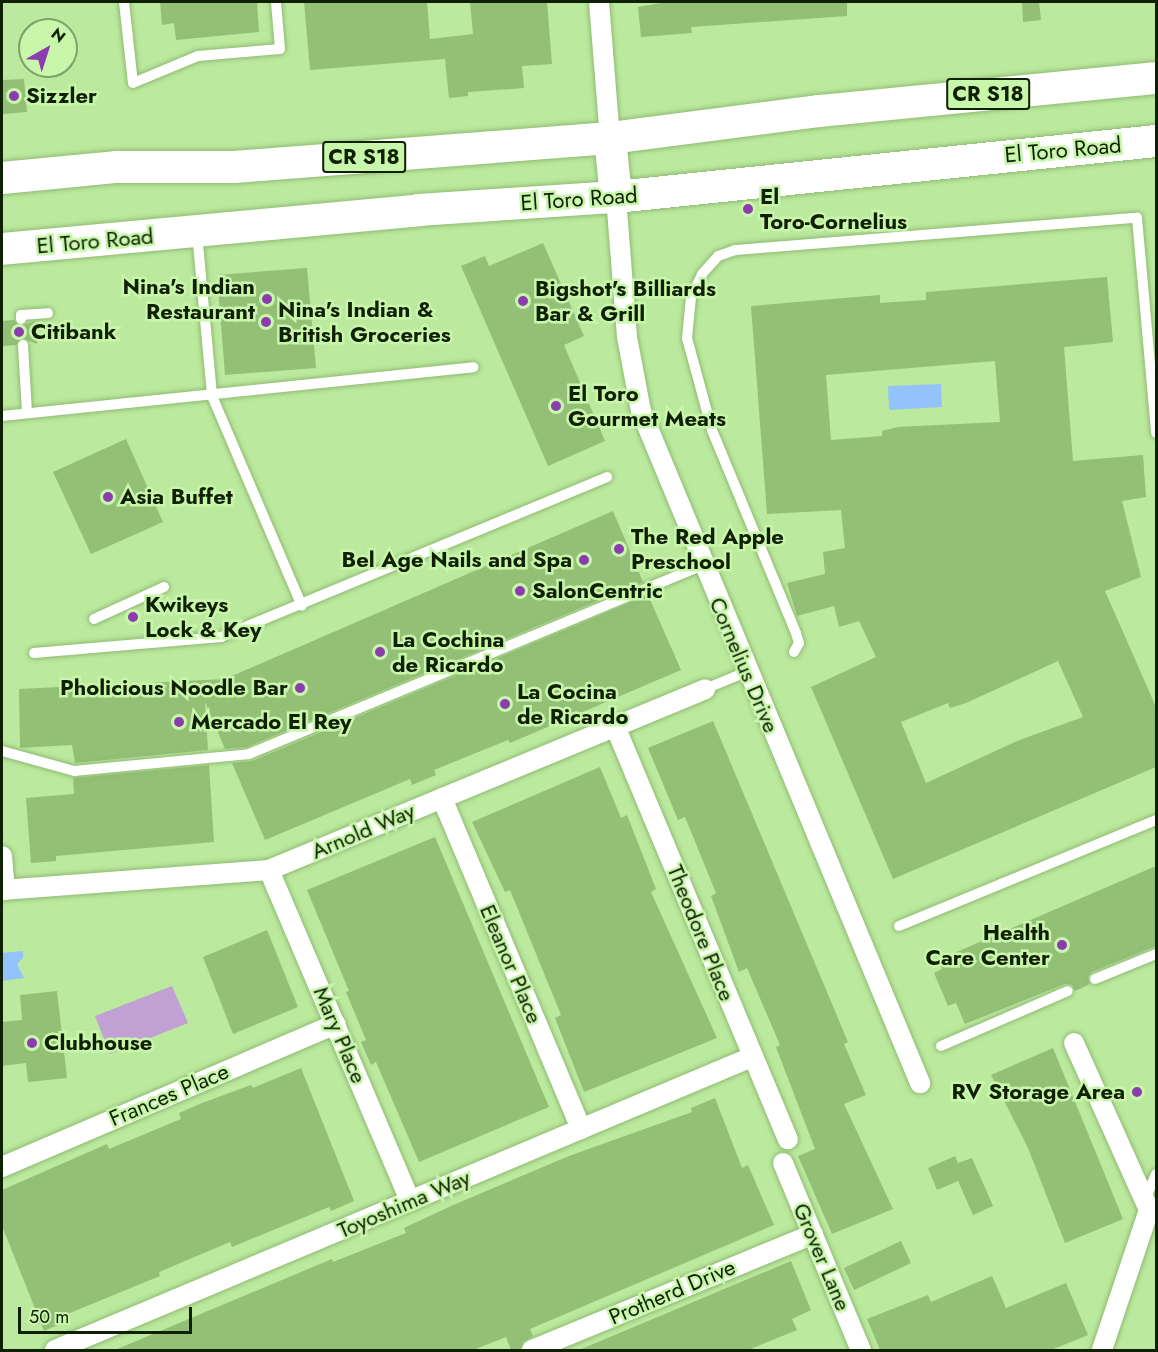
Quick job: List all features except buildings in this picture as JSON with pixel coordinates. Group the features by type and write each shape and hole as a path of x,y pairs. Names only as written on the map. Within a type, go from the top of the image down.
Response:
{"main road":[{"name":"CR S18","path":"2,178 117,167 234,167 610,138 819,111 1156,78"},
{"path":"610,138 616,197"},
{"name":"El Toro Road","path":"2,249 197,233 419,210 616,197 1156,141"}],"street":[{"path":"599,2 610,138"},
{"name":"Cornelius Drive","path":"616,197 627,337 640,411 746,672 920,1083"},
{"name":"Arnold Way","path":"3,890 269,870 705,689"},
{"name":"Theodore Place","path":"615,726 788,1139"},
{"name":"Eleanor Place","path":"442,798 581,1129"},
{"path":"2,856 3,890"},
{"name":"Mary Place","path":"269,870 410,1201"},
{"name":"Frances Place","path":"2,1167 336,1024"},
{"path":"1074,1043 1149,1210 1102,1350"},
{"name":"Toyoshima Way","path":"55,1350 752,1057"},
{"name":"Grover Lane","path":"783,1163 861,1350"},
{"name":"Protherd Drive","path":"532,1350 813,1234"}],"lane":[{"path":"124,2 133,82 198,56 280,49 276,2"},
{"path":"794,652 799,644 796,633 712,430 687,338 691,297 702,274 718,256 735,250 1137,218 1156,433"},
{"path":"197,233 212,396 302,606"},
{"path":"21,319 21,315 48,313"},
{"path":"23,345 27,413"},
{"path":"2,416 212,396 473,367"},
{"path":"34,652 221,637 302,606 608,477"},
{"path":"2,751 74,771 249,754 702,565"},
{"path":"94,619 164,587"},
{"path":"705,689 746,672"},
{"path":"899,926 1156,820"},
{"path":"1095,979 1156,954"},
{"path":"941,1046 1068,991"},
{"path":"1144,1200 1156,1174"}],"shaded area":[{"path":"172,986 188,1023 110,1054 95,1016"}],"water":[{"path":"941,384 942,407 889,410 888,386"},
{"path":"23,951 23,958 17,964 24,978 2,981 2,953"}],"place":[{"name":"Sizzler","path":"14,96"},
{"name":"El Toro-Cornelius","path":"748,209"},
{"name":"Nina's Indian Restaurant","path":"267,299"},
{"name":"Bigshot's Billiards Bar & Grill","path":"523,301"},
{"name":"Nina's Indian & British Groceries","path":"266,322"},
{"name":"Citibank","path":"19,332"},
{"name":"El Toro Gourmet Meats","path":"556,406"},
{"name":"Asia Buffet","path":"108,497"},
{"name":"The Red Apple Preschool","path":"619,549"},
{"name":"Bel Age Nails and Spa","path":"584,560"},
{"name":"SalonCentric","path":"520,591"},
{"name":"Kwikeys Lock & Key","path":"133,617"},
{"name":"La Cochina de Ricardo","path":"380,652"},
{"name":"Pholicious Noodle Bar","path":"300,688"},
{"name":"La Cocina de Ricardo","path":"505,704"},
{"name":"Mercado El Rey","path":"179,722"},
{"name":"Health Care Center","path":"1062,945"},
{"name":"Clubhouse","path":"32,1043"},
{"name":"RV Storage Area","path":"1137,1092"}]}
